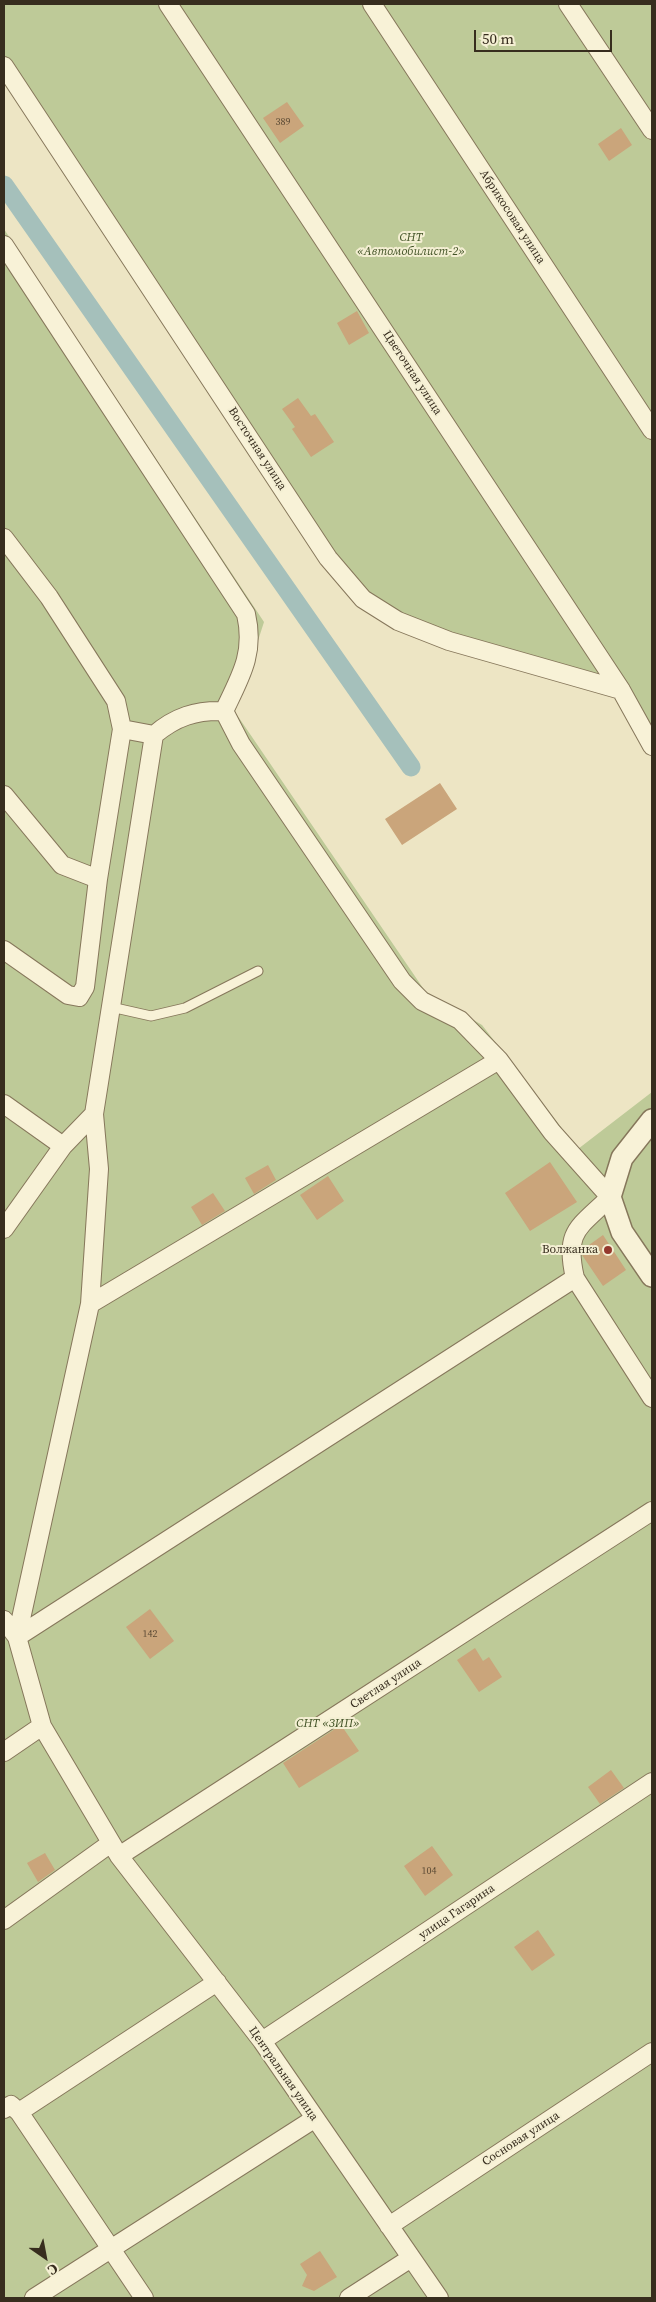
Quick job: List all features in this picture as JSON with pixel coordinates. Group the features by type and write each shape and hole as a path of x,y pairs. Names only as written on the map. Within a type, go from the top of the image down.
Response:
{"street":[{"name":"Цветочная улица","path":"168,4 621,690 652,746"},
{"name":"Абрикосовая улица","path":"372,4 652,430"},
{"path":"568,4 652,130"},
{"name":"Восточная улица","path":"4,66 328,558 363,599 398,621 449,641 621,690"},
{"path":"4,245 246,614 251,635 247,658 224,711"},
{"path":"4,538 49,597 116,701 122,729 98,879 85,987 79,996 68,995 4,950"},
{"path":"17,1637 90,1304 99,1169 94,1114 154,736 170,722 205,710 224,711"},
{"path":"224,711 241,744 402,980 422,1001 460,1020 499,1060 552,1132 610,1197 622,1232 652,1276"},
{"path":"122,729 154,736"},
{"path":"4,795 62,866 98,879"},
{"path":"90,1304 499,1060"},
{"path":"4,1104 63,1146"},
{"path":"4,1229 63,1146 94,1114"},
{"path":"652,1120 622,1158 610,1197 573,1233 570,1255 575,1278 652,1398"},
{"path":"17,1637 575,1278"},
{"name":"Светлая улица","path":"4,1920 652,1511"},
{"path":"4,1620 17,1637"},
{"name":"Центральная улица","path":"17,1637 42,1726 115,1849 262,2041 439,2298"},
{"path":"4,1752 42,1726"},
{"name":"улица Гагарина","path":"262,2041 652,1782"},
{"path":"144,2298 12,2111 216,1982"},
{"name":"Сосновая улица","path":"389,2226 652,2052"},
{"path":"34,2298 314,2119"},
{"path":"349,2298 411,2258"}],"lane":[{"path":"111,1007 151,1016 185,1008 258,971"}],"green space":[{"name":"СНТ «Автомобилист-2»","path":"4,4 652,4 652,746 621,690 449,641 363,599 4,66"},
{"name":"СНТ «ЗИП»","path":"4,229 264,622 235,712 425,991 482,1025 578,1149 652,1092 652,2298 4,2298"}],"building":[{"path":"287,102 304,126 280,143 263,118"},
{"path":"621,128 632,145 609,161 598,144"},
{"path":"357,311 369,333 349,345 337,323"},
{"path":"298,398 311,416 315,414 334,442 311,457 292,429 295,427 282,409"},
{"path":"440,783 457,809 402,845 385,819"},
{"path":"550,1162 577,1202 530,1231 505,1193"},
{"path":"268,1165 276,1180 254,1194 245,1178"},
{"path":"328,1176 344,1201 317,1220 300,1195"},
{"path":"213,1193 225,1211 202,1225 191,1207"},
{"path":"603,1235 626,1270 603,1286 582,1255 582,1250"},
{"path":"150,1609 174,1641 150,1659 126,1627"},
{"path":"475,1648 483,1661 489,1657 502,1677 479,1692 457,1660"},
{"path":"341,1725 359,1751 299,1788 283,1763"},
{"path":"611,1770 624,1788 600,1804 588,1787"},
{"path":"432,1846 453,1875 425,1896 404,1866"},
{"path":"45,1853 55,1870 38,1882 27,1863"},
{"path":"538,1930 555,1955 532,1971 514,1947"},
{"path":"320,2251 337,2277 314,2291 302,2286 307,2275 300,2264"}],"waterway":[{"path":"4,185 411,767"}],"place":[{"name":"Волжанка","path":"608,1250"}]}
